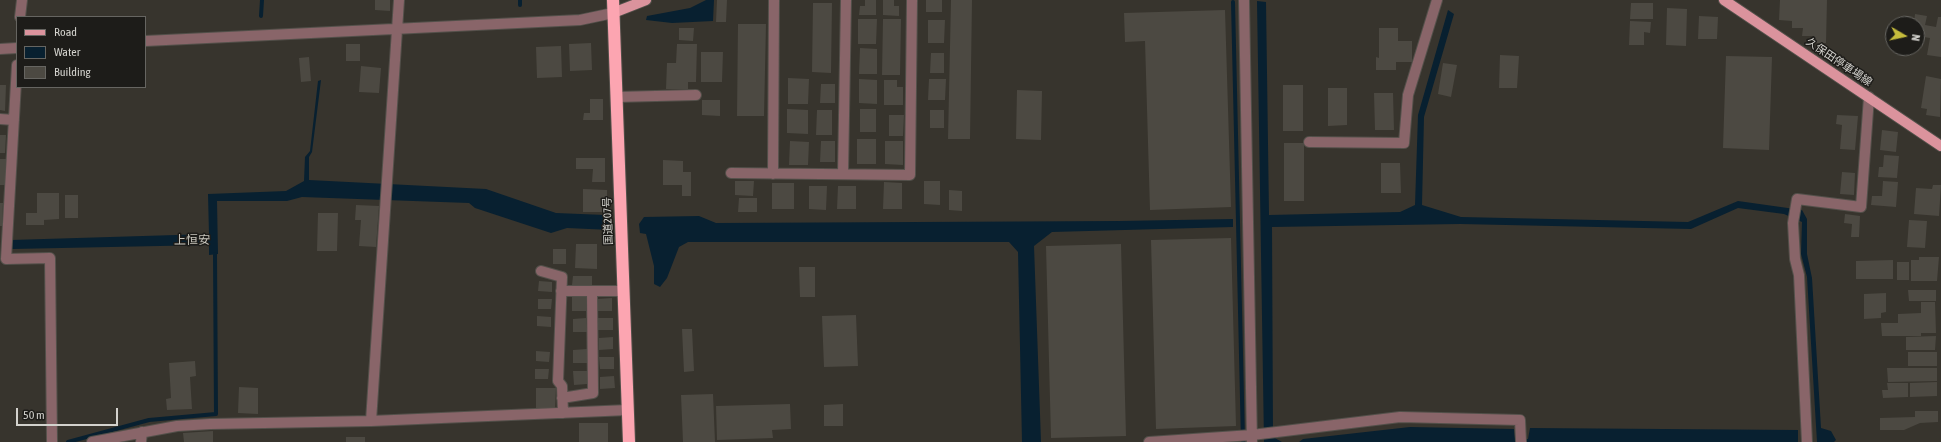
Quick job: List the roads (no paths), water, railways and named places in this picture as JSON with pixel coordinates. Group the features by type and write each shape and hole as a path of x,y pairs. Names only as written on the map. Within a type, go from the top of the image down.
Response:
{"highway":[{"name":"国道207号","path":"613,0 629,442"}],"main road":[{"path":"613,13 646,0"},
{"name":"久保田停車場線","path":"1724,0 1941,146"}],"street":[{"path":"20,16 22,0"},
{"path":"371,421 399,0"},
{"path":"773,174 774,0"},
{"path":"843,174 846,0"},
{"path":"731,173 910,175 912,0"},
{"path":"1244,0 1255,437"},
{"path":"1309,142 1404,143 1408,95 1437,0"},
{"path":"146,41 580,20 613,13"},
{"path":"0,49 16,48"},
{"path":"16,83 14,120 5,194 6,259 50,258 52,442"},
{"path":"616,97 696,95"},
{"path":"1807,442 1799,275 1795,259 1793,223 1797,199 1861,207 1869,97"},
{"path":"0,119 14,120"},
{"path":"541,271 562,277 558,381 562,386 563,413"},
{"path":"561,291 624,291"},
{"path":"562,398 593,393 592,291"},
{"path":"92,442 142,437 178,426 210,424 371,421 628,410"},
{"path":"1149,442 1238,436 1255,437 1277,432 1400,417 1520,420 1521,439"}],"water":[{"path":"706,0 714,0 713,21 672,23 646,20 647,16 690,8"},
{"path":"1257,1 1266,2 1269,215 1400,212 1415,205 1418,115 1448,10 1454,14 1424,117 1422,205 1461,217 1688,222 1738,201 1802,210 1807,219 1807,254 1812,278 1821,428 1831,431 1836,440 1834,442 1817,442 1807,277 1801,254 1802,222 1784,214 1738,208 1691,229 1460,224 1272,227 1273,437 1282,442 1264,442"},
{"path":"321,80 312,152 309,157 309,180 486,189 556,213 605,215 610,219 611,230 567,228 551,233 475,208 469,203 302,197 287,201 217,201 218,254 209,255 209,245 12,249 11,240 209,234 208,194 286,191 304,181 305,157 310,151 318,81"},
{"path":"699,216 716,223 1233,219 1233,227 1052,232 1034,246 1041,442 1022,442 1018,252 1009,242 688,242 679,247 667,278 660,287 654,284 654,266 646,234 640,233 639,224 644,217"},
{"path":"1410,427 1514,429 1515,439 1528,439 1530,428 1798,430 1798,442 1299,442 1303,439"}],"waterway":[{"path":"261,16 262,0"},
{"path":"520,0 520,5"},
{"path":"1233,2 1243,442"},
{"path":"68,442 149,420 216,414 215,254"}],"district":[{"name":"上恒安","path":"192,240"}]}
